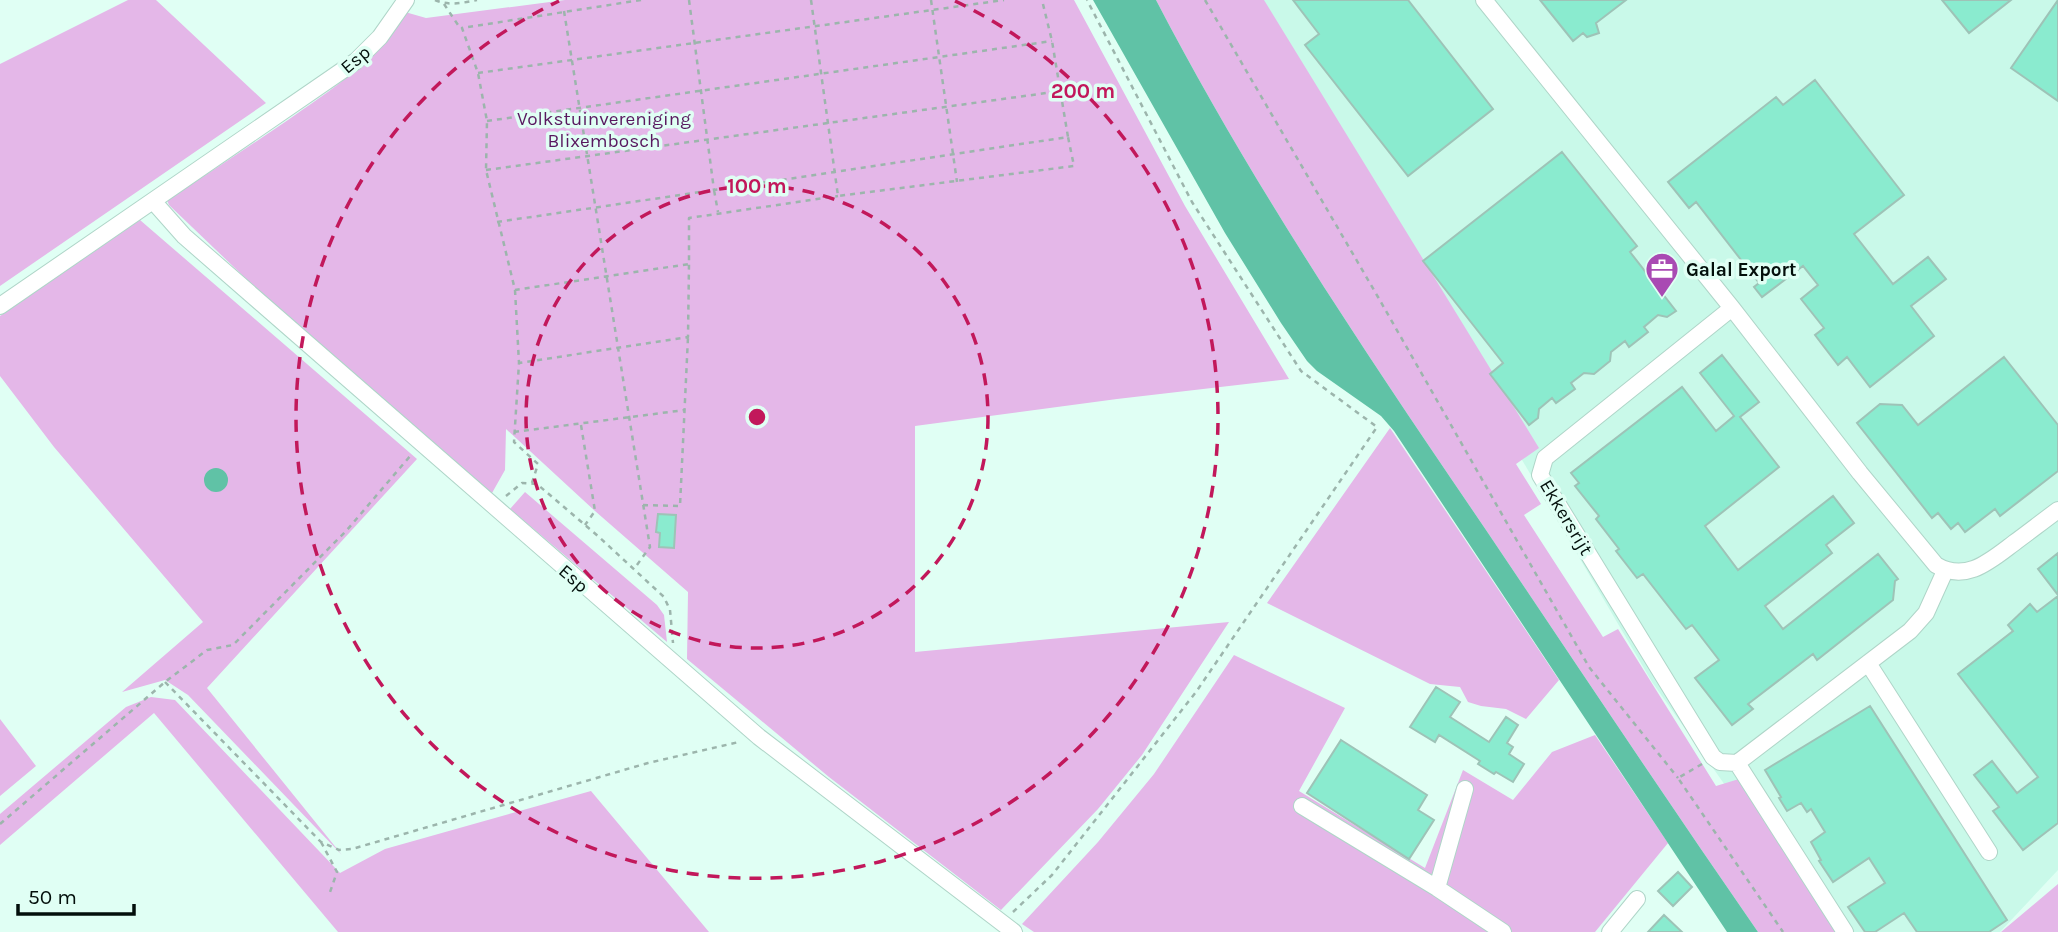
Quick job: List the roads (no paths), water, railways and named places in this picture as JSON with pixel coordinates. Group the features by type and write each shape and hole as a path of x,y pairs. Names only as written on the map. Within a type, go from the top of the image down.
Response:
{"street":[{"name":"Esp","path":"0,306 356,61 380,37 405,0"},
{"path":"1484,0 1936,565 1945,571 1964,572 1984,565 2058,510"},
{"name":"Esp","path":"153,201 184,236 676,667 759,737 1007,928"},
{"name":"Ekkersrijt","path":"1732,307 1545,458 1540,475 1713,757 1720,762 1737,763"},
{"path":"1845,932 1737,763 1910,631 1926,613 1945,571"},
{"path":"1868,663 1989,852"},
{"path":"1437,888 1465,789"},
{"path":"1302,806 1437,888 1503,932"},
{"path":"1611,932 1637,899"}],"place":[{"name":"Galal Export","path":"1662,299"}],"park label":[{"name":"Volkstuinvereniging Blixembosch","path":"604,129"}]}
